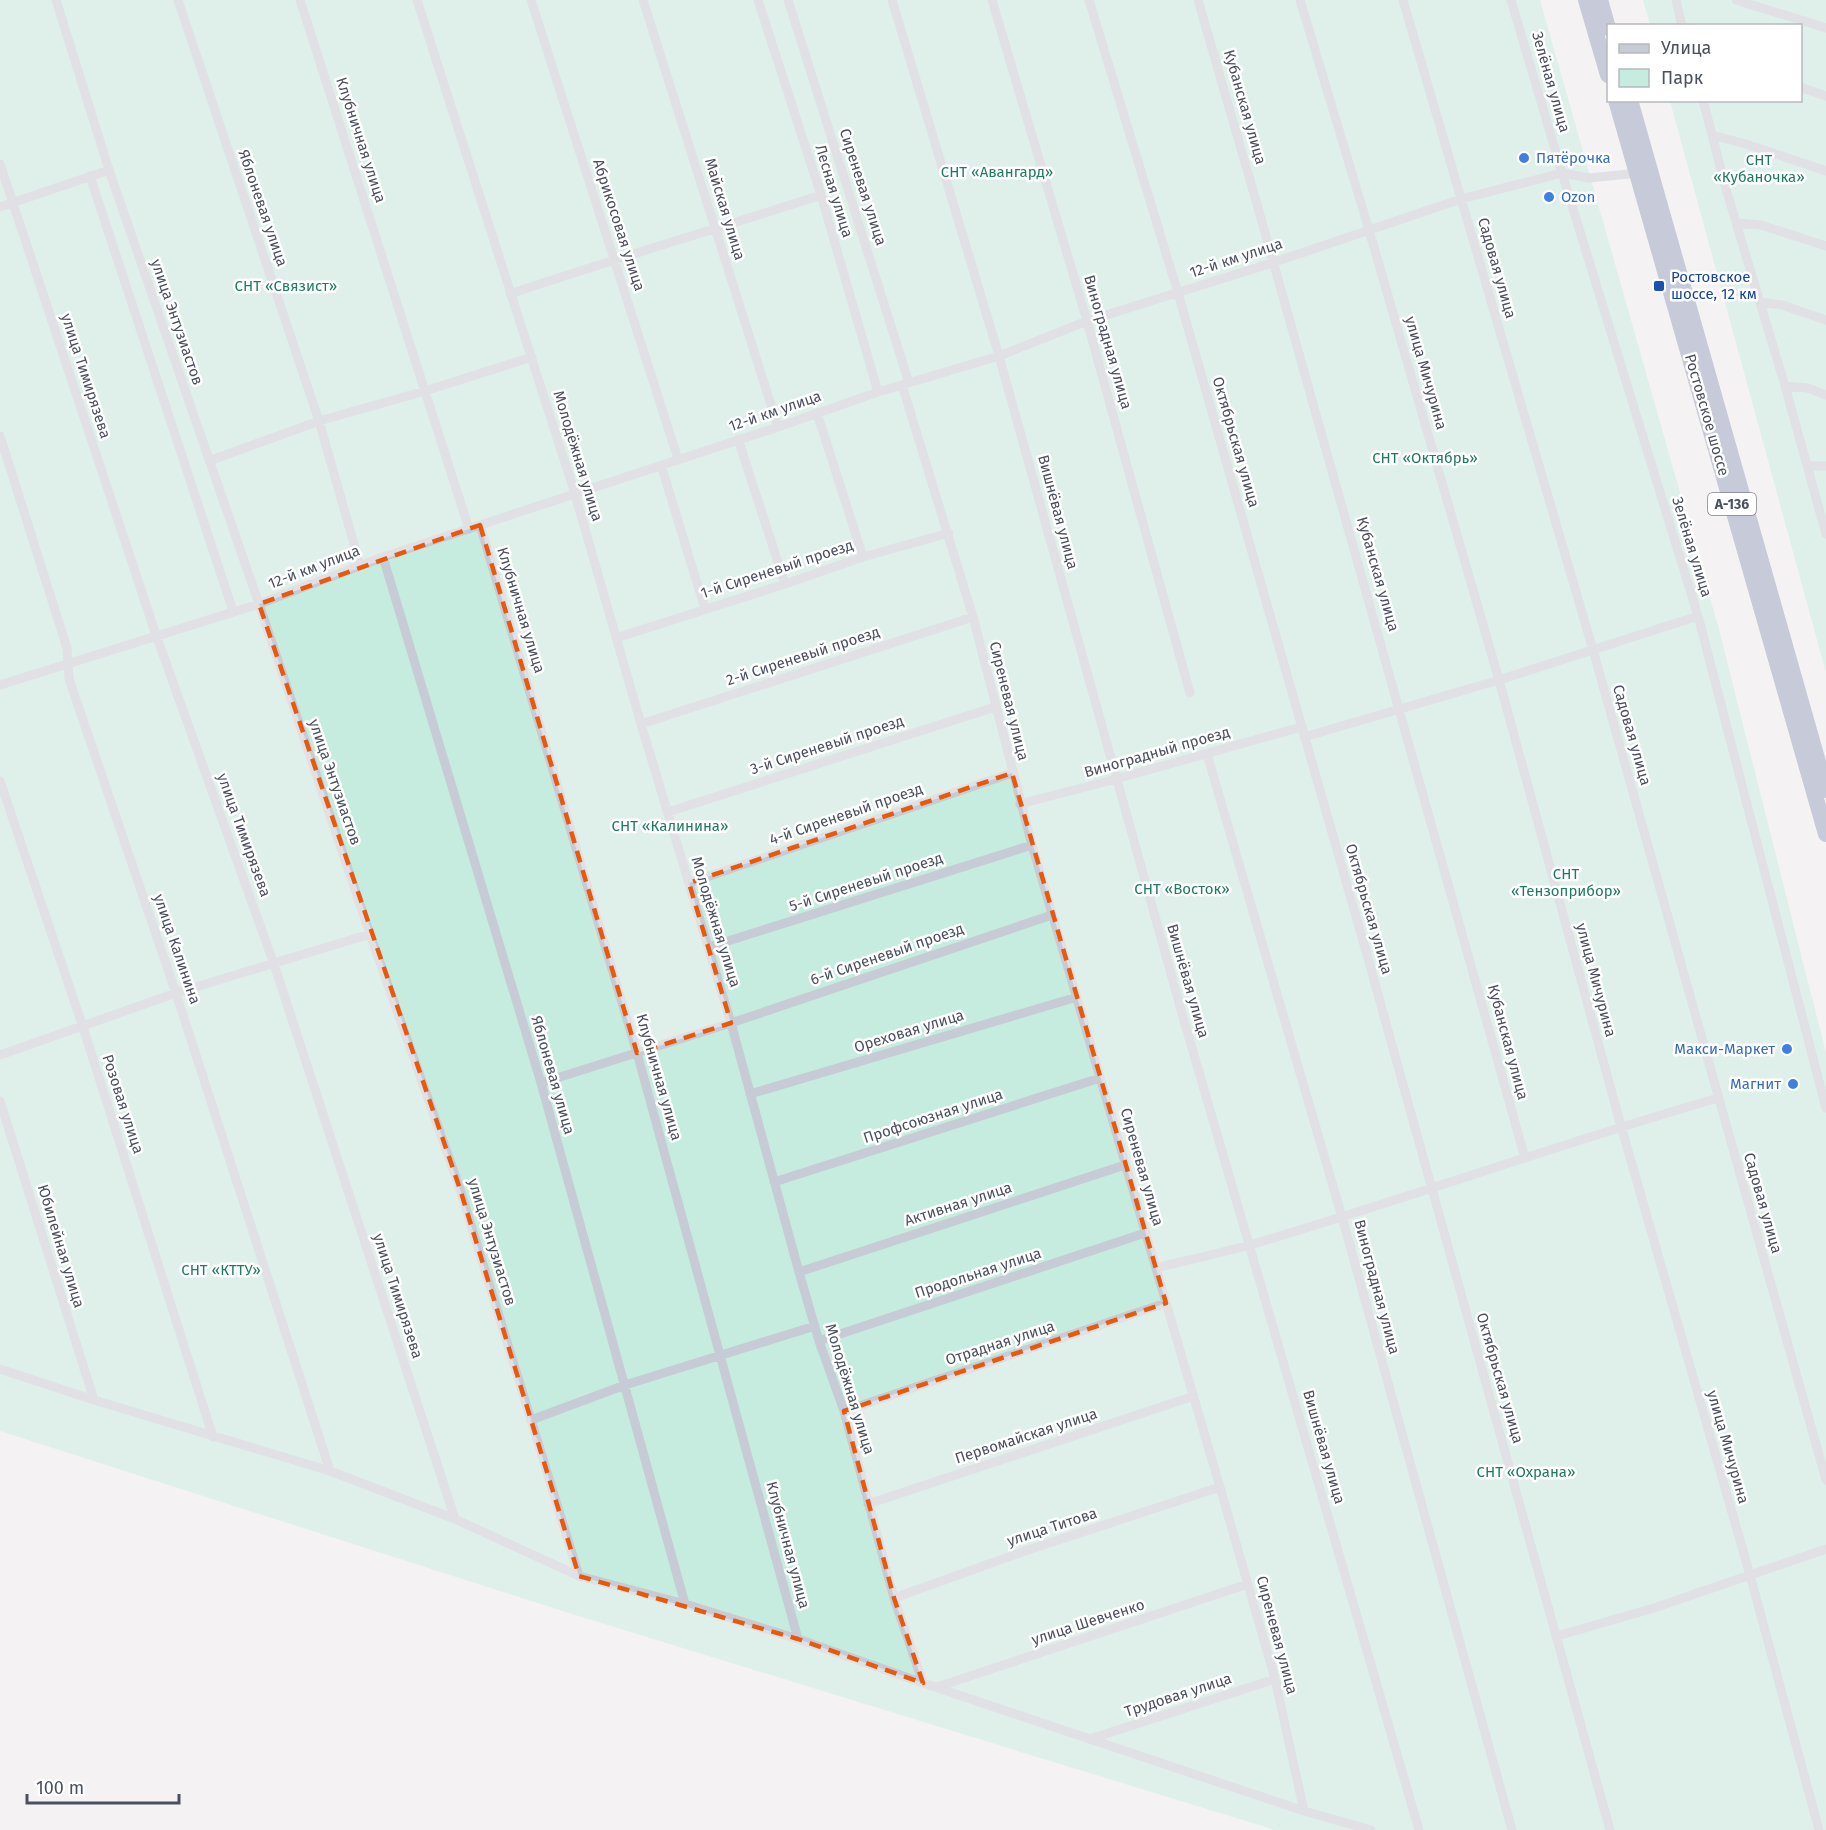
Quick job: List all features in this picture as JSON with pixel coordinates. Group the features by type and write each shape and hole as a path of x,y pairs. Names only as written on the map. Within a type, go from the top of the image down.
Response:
{"highway":[{"path":"1586,0 1607,72"},
{"path":"1600,0 1607,24"},
{"name":"Ростовское шоссе","path":"1617,102 1644,171 1826,790"},
{"name":"Ростовское шоссе","path":"1629,102 1644,171 1826,834"}],"street":[{"name":"улица Энтузиастов","path":"56,0 109,170 370,934 460,1189 579,1576"},
{"name":"Яблоневая улица","path":"178,0 319,421 360,565"},
{"name":"Клубничная улица","path":"300,0 469,529"},
{"name":"Молодёжная улица","path":"417,0 575,494 731,1023 819,1341 844,1411 894,1598 923,1683"},
{"name":"Абрикосовая улица","path":"531,0 678,459"},
{"name":"Майская улица","path":"643,0 778,427"},
{"name":"Лесная улица","path":"758,0 821,195 878,392"},
{"name":"Сиреневая улица","path":"788,0 906,384 973,617 1020,804 1275,1679 1304,1811"},
{"name":"Вишнёвая улица","path":"892,0 999,357 1183,1017 1419,1830"},
{"name":"Виноградная улица","path":"992,0 1087,321 1190,693"},
{"name":"Октябрьская улица","path":"1089,0 1178,293 1369,962 1610,1830"},
{"name":"Кубанская улица","path":"1198,0 1275,262 1525,1158"},
{"name":"улица Мичурина","path":"1300,0 1499,680 1621,1126 1750,1575 1819,1830"},
{"name":"Садовая улица","path":"1403,0 1593,650 1826,1480"},
{"name":"Зелёная улица","path":"1511,0 1698,616 1826,1108"},
{"path":"1676,0 1682,24"},
{"path":"1736,0 1826,28"},
{"path":"1802,88 1826,96"},
{"path":"1703,102 1826,534"},
{"path":"1712,135 1826,171"},
{"name":"улица Тимирязева","path":"0,164 156,635 274,964 455,1518"},
{"path":"0,207 109,170"},
{"path":"1562,173 1589,178 1644,171"},
{"name":"12-й км улица","path":"0,685 259,604 382,557 878,392 999,357 1087,321 1275,262 1461,199 1562,173"},
{"path":"90,176 233,611"},
{"path":"510,294 821,195"},
{"path":"1736,223 1761,225 1826,246"},
{"path":"1760,302 1782,305 1826,320"},
{"path":"209,461 319,421 532,357"},
{"path":"1785,386 1808,388 1826,395"},
{"path":"817,413 863,557"},
{"name":"улица Калинина","path":"0,436 67,648 69,679 176,993 330,1471"},
{"path":"738,439 785,584"},
{"path":"662,465 705,609"},
{"path":"1807,466 1826,466"},
{"name":"Клубничная улица","path":"480,525 637,1053 798,1639"},
{"name":"1-й Сиреневый проезд","path":"616,638 863,557 949,533"},
{"name":"Яблоневая улица","path":"382,557 541,1083 685,1604"},
{"name":"Виноградный проезд","path":"1020,804 1207,754 1400,708 1499,680 1698,616"},
{"name":"2-й Сиреневый проезд","path":"641,724 973,617"},
{"name":"3-й Сиреневый проезд","path":"668,812 995,707"},
{"name":"Виноградная улица","path":"1207,754 1342,1217 1512,1830"},
{"name":"4-й Сиреневый проезд","path":"689,883 1012,773"},
{"name":"Розовая улица","path":"0,781 213,1437"},
{"name":"5-й Сиреневый проезд","path":"709,947 1032,845"},
{"name":"6-й Сиреневый проезд","path":"541,1083 731,1023 1052,915"},
{"path":"0,1055 176,993 370,934"},
{"name":"Ореховая улица","path":"750,1094 1077,997"},
{"name":"Профсоюзная улица","path":"774,1182 1100,1078"},
{"path":"1156,1268 1342,1217 1621,1126 1718,1098"},
{"name":"Юбилейная улица","path":"0,1101 94,1400"},
{"name":"Активная улица","path":"799,1272 1125,1165"},
{"name":"Продольная улица","path":"819,1341 1145,1233"},
{"name":"Отрадная улица","path":"844,1411 1166,1303"},
{"path":"531,1420 625,1385 815,1326"},
{"path":"0,1369 213,1437 330,1471 455,1518 579,1576 685,1604 798,1639 1304,1811 1371,1830"},
{"name":"Первомайская улица","path":"868,1504 1194,1396"},
{"name":"улица Титова","path":"894,1598 1028,1550 1220,1487"},
{"path":"1557,1636 1654,1608 1826,1549"},
{"name":"улица Шевченко","path":"937,1687 1248,1584"},
{"name":"Трудовая улица","path":"1090,1739 1275,1679"}],"highlighted area":[{"path":"480,525 637,1053 731,1023 689,883 1012,773 1166,1303 844,1411 894,1598 923,1683 798,1639 579,1576 460,1189 259,604"}],"green space":[{"path":"0,0 1540,0 1718,626 1826,1053 1826,1830 1275,1830 569,1613 0,1431"},
{"name":"СНТ «Кубаночка»","path":"1643,0 1826,0 1826,673 1670,102 1802,102 1802,24 1650,24"}],"place":[{"name":"Пятёрочка","path":"1524,158"},
{"name":"Ozon","path":"1549,197"},
{"name":"Ростовское шоссе, 12 км","path":"1659,286"},
{"name":"Макси-Маркет","path":"1787,1049"},
{"name":"Магнит","path":"1793,1084"}],"park label":[{"name":"СНТ «Авангард»","path":"997,172"},
{"name":"СНТ «Связист»","path":"286,286"},
{"name":"СНТ «Октябрь»","path":"1425,458"},
{"name":"СНТ «Калинина»","path":"670,826"},
{"name":"СНТ «Тензоприбор»","path":"1566,882"},
{"name":"СНТ «Восток»","path":"1182,889"},
{"name":"СНТ «КТТУ»","path":"221,1270"},
{"name":"СНТ «Охрана»","path":"1526,1472"}]}
